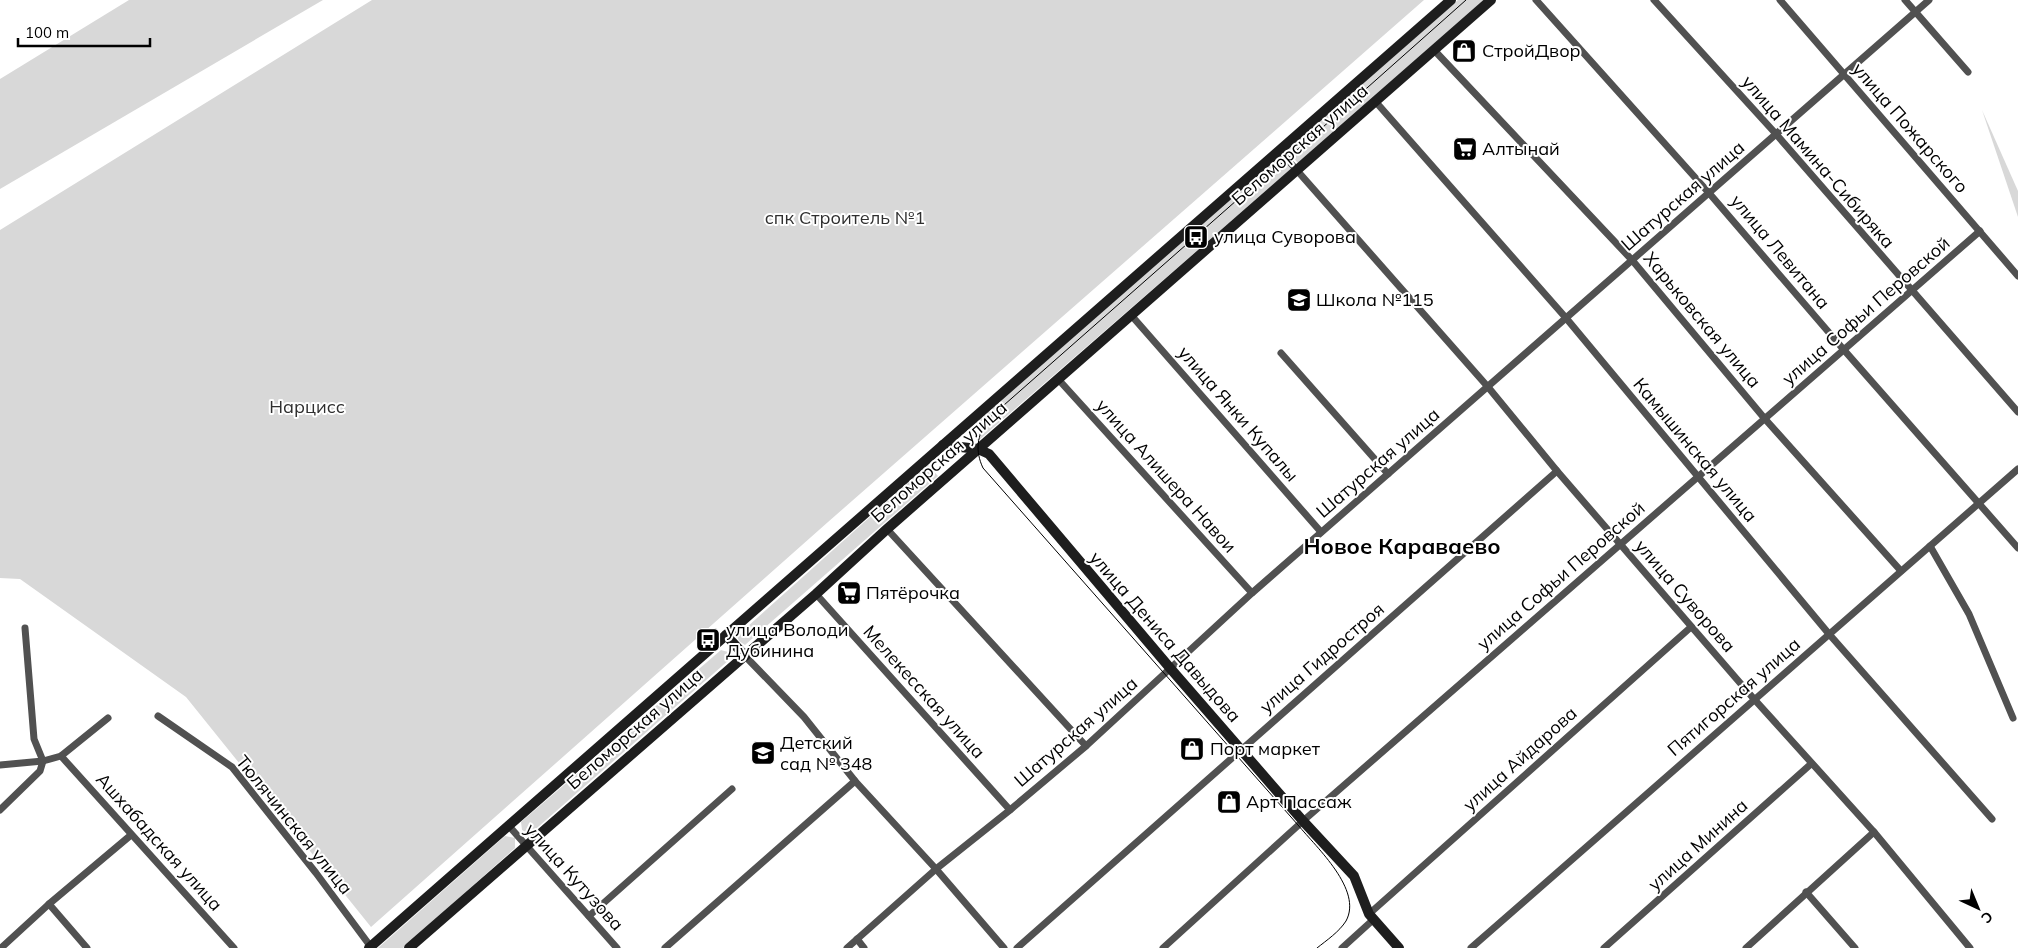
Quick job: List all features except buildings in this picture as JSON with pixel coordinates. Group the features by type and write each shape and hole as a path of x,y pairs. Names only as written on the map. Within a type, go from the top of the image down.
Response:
{"main road":[{"name":"Беломорская улица","path":"370,947 1450,0"},
{"name":"Беломорская улица","path":"409,948 816,594 887,529 1491,0"},
{"path":"943,445 978,449"},
{"name":"улица Дениса Давыдова","path":"978,449 989,454 1170,668 1303,821 1354,876 1371,916 1400,948"},
{"path":"726,635 744,656"}],"street":[{"name":"улица Левитана","path":"1536,0 1709,193 2018,548"},
{"name":"улица Мамина-Сибиряка","path":"1654,0 1776,134 2018,412"},
{"name":"улица Пожарского","path":"1780,0 2018,276"},
{"path":"1905,0 1968,72"},
{"name":"Шатурская улица","path":"847,948 936,869 1086,746 1252,593 1929,0"},
{"name":"Харьковская улица","path":"1434,50 1632,260 1765,419 1901,571"},
{"name":"Камышинская улица","path":"1375,101 1566,318 1829,634 1992,819"},
{"name":"улица Суворова","path":"1279,150 1488,387 1754,699 1874,832 1970,948"},
{"name":"улица Софьи Перовской","path":"1163,948 1303,821 1980,231"},
{"name":"улица Янки Купалы","path":"1131,315 1322,532"},
{"path":"1281,353 1388,474"},
{"name":"улица Алишера Навои","path":"1058,379 1252,593"},
{"name":"Пятигорская улица","path":"1471,948 2018,469"},
{"name":"улица Гидростроя","path":"1017,948 1558,471"},
{"path":"887,529 1086,746"},
{"path":"1930,546 1969,614 2013,718"},
{"name":"Мелекесская улица","path":"816,594 1010,810"},
{"name":"улица Айдарова","path":"1342,948 1371,916 1691,626"},
{"path":"0,810 40,772 43,762 34,739 25,628"},
{"path":"744,656 804,717 855,781 936,869 1004,948"},
{"name":"Тюлячинская улица","path":"158,716 232,767 316,873 370,947"},
{"path":"0,765 43,762 62,756 108,718"},
{"name":"Ашхабадская улица","path":"62,756 234,948"},
{"name":"улица Минина","path":"1604,948 1811,764"},
{"path":"665,948 855,781"},
{"path":"589,916 732,789"},
{"name":"улица Кутузова","path":"508,826 617,948"},
{"path":"1746,948 1874,832"},
{"path":"1,948 49,904 131,835"},
{"path":"1806,892 1855,948"},
{"path":"49,904 87,948"},
{"path":"857,939 864,948"}],"green space":[{"path":"129,0 323,0 0,189 0,79"},
{"name":"Нарцисс","path":"372,0 1424,0 828,522 371,927 186,697 20,579 0,578 0,230"},
{"path":"1458,0 1486,0 1299,164 1286,150"},
{"path":"1982,110 2018,191 2018,217"},
{"path":"1280,157 1291,169 978,441 967,428"},
{"path":"928,465 938,476 745,645 739,641 737,636"},
{"path":"721,650 728,652 729,660 530,834 522,830 521,822"},
{"path":"505,836 515,838 515,848 403,948 378,948"}],"tram line":[{"path":"1317,948 1333,936 1343,925 1350,909 1348,896 1335,870 1316,845 983,468 980,462 978,444 987,420 1237,200 1287,159 1466,0"}],"place":[{"name":"СтройДвор","path":"1464,51"},
{"name":"Алтынай","path":"1465,149"},
{"name":"улица Суворова","path":"1196,237"},
{"name":"Школа №115","path":"1299,300"},
{"name":"Пятёрочка","path":"849,593"},
{"name":"улица Володи Дубинина","path":"708,640"},
{"name":"Порт маркет","path":"1192,749"},
{"name":"Детский сад № 348","path":"763,753"},
{"name":"Арт Пассаж","path":"1229,802"}],"district":[{"name":"Новое Караваево","path":"1402,546"}],"park label":[{"name":"спк Строитель №1","path":"845,218"}]}
